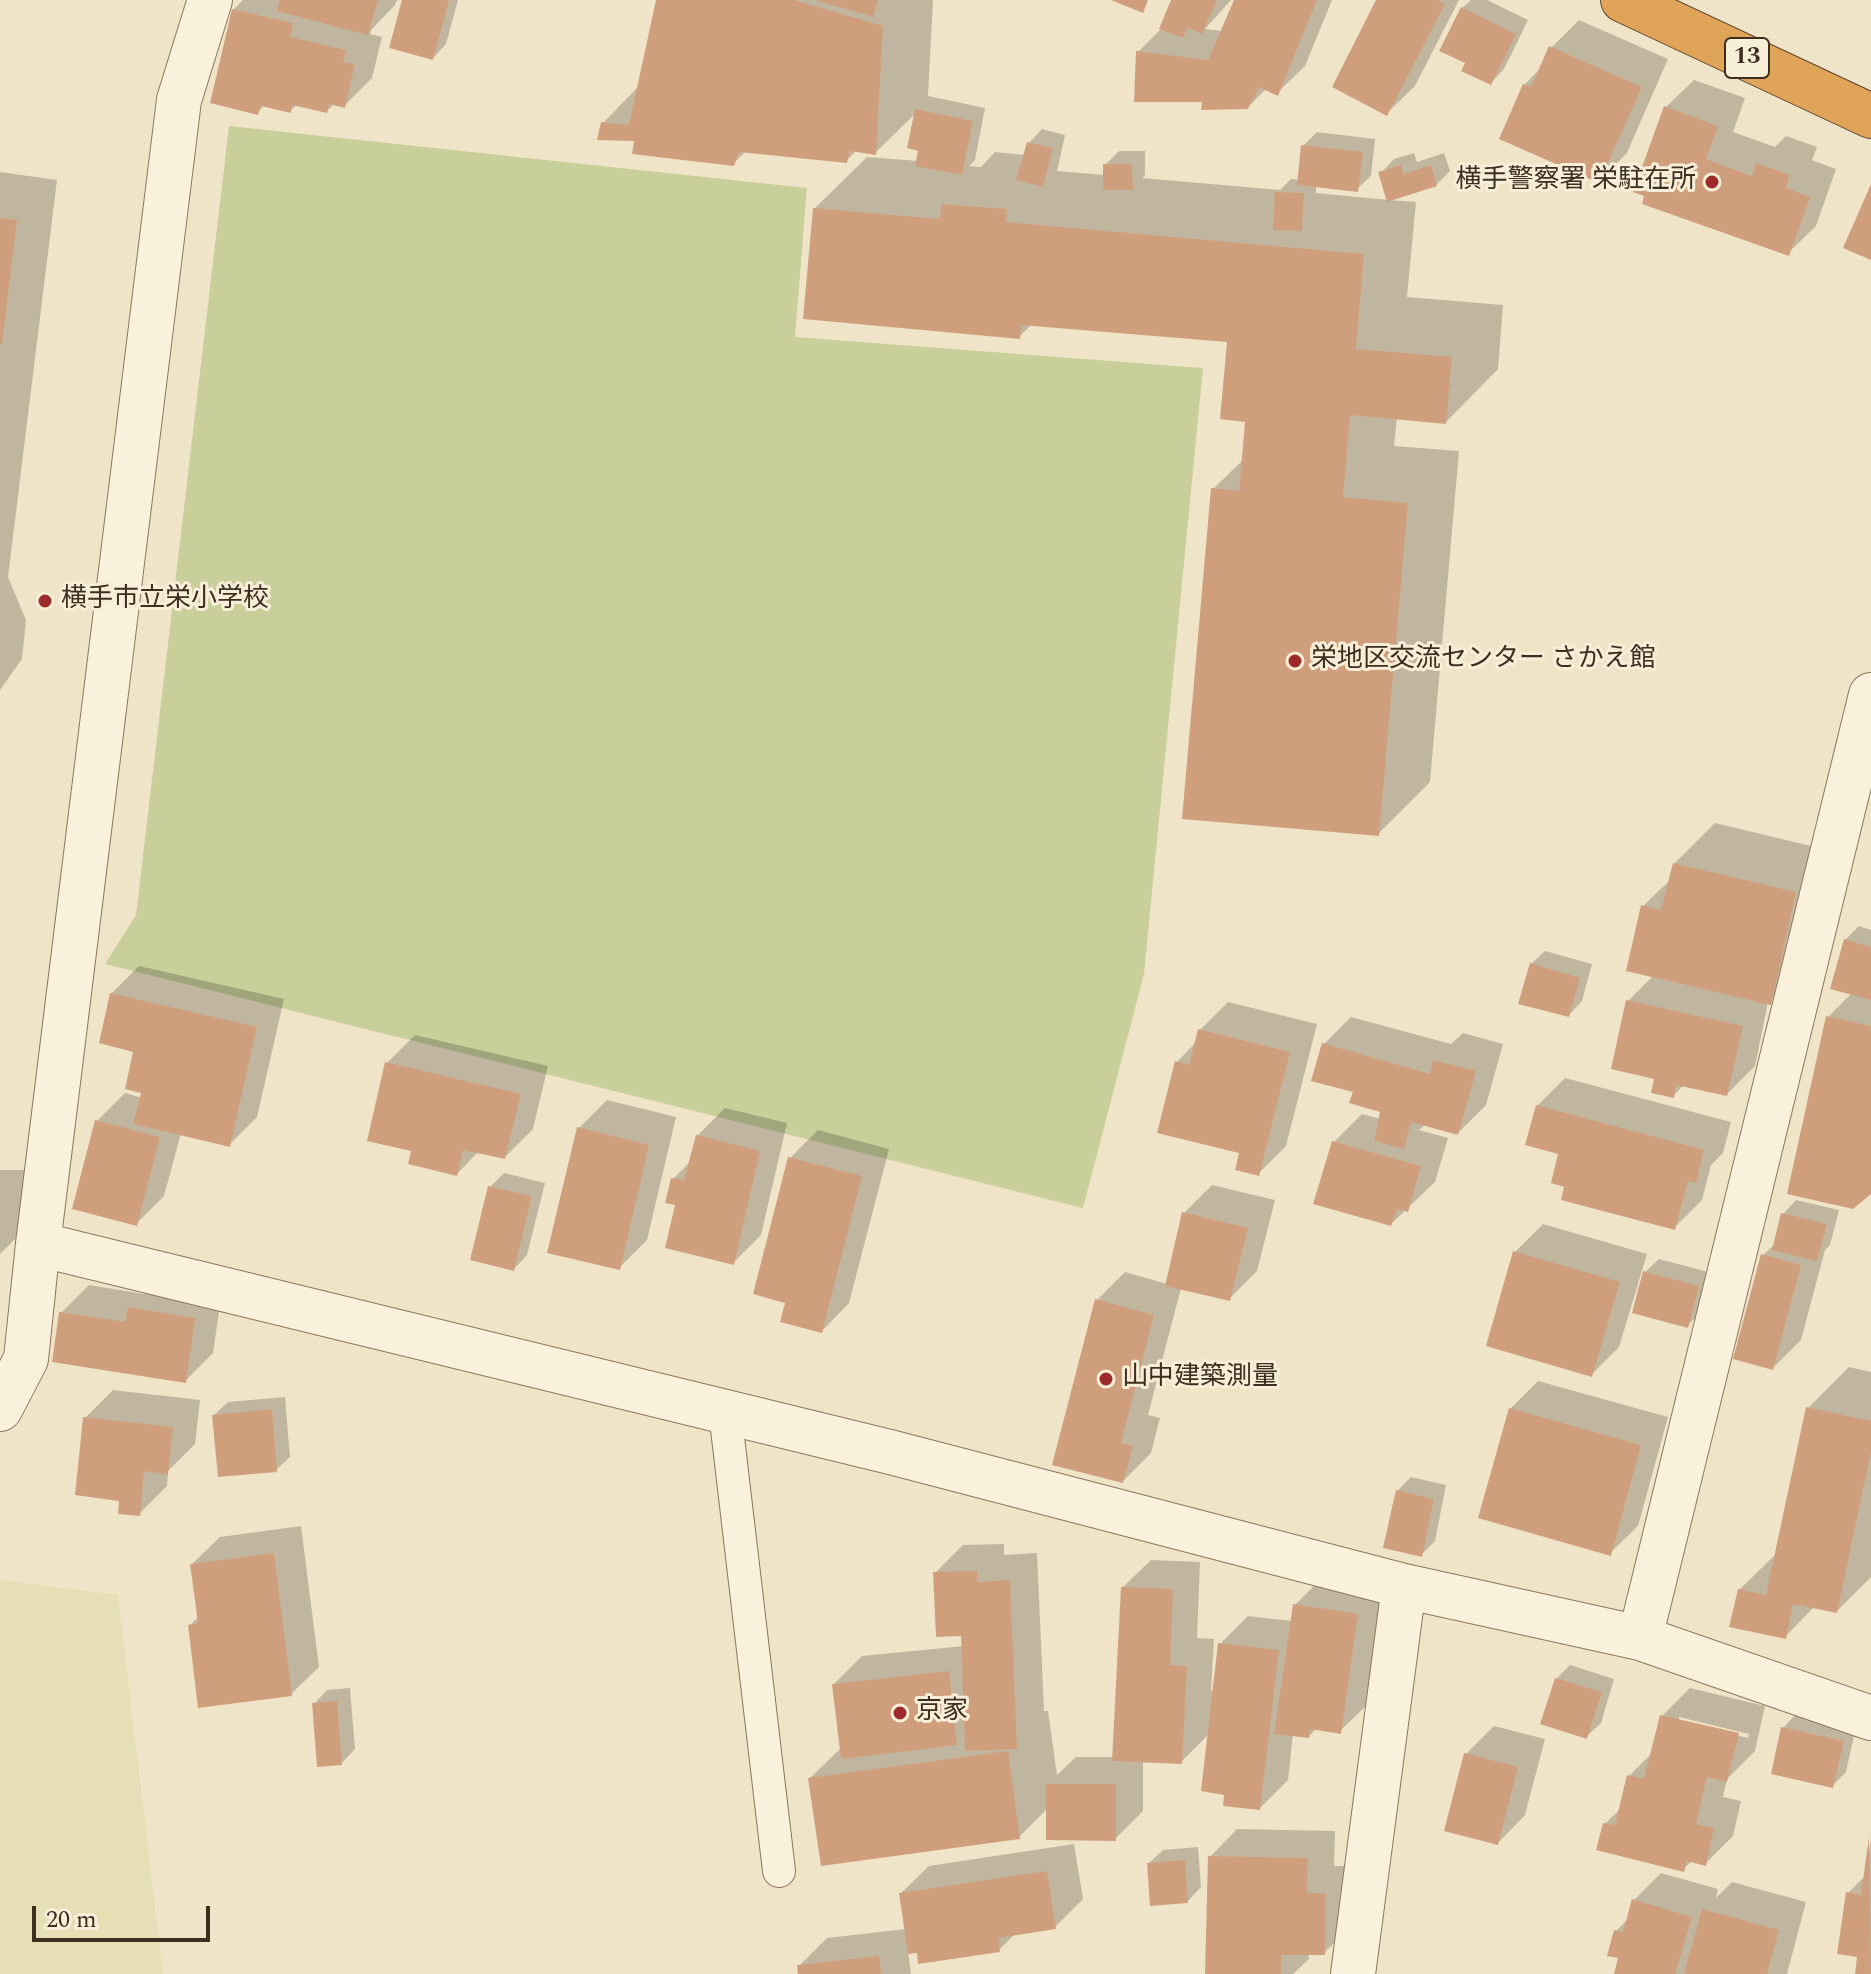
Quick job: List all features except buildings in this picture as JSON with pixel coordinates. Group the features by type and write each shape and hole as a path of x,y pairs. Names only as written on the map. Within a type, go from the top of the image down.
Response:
{"highway":[{"name":"13","path":"1623,0 1871,116"}],"street":[{"path":"0,1409 26,1359 179,100 210,0"},
{"path":"1640,1638 1871,695"},
{"path":"38,1244 725,1412 1404,1586 1640,1638 1871,1718"},
{"path":"1353,1974 1404,1586"}],"lane":[{"path":"725,1412 779,1871"}],"shaded area":[{"path":"0,1580 118,1595 163,1974 0,1974"}],"green space":[{"path":"229,126 807,188 795,337 1203,368 1144,974 1083,1208 105,964 136,915"}],"place":[{"name":"横手警察署 栄駐在所","path":"1712,182"},
{"name":"横手市立栄小学校","path":"45,601"},
{"name":"栄地区交流センター さかえ館","path":"1295,661"},
{"name":"山中建築測量","path":"1106,1379"},
{"name":"京家","path":"900,1713"}]}
